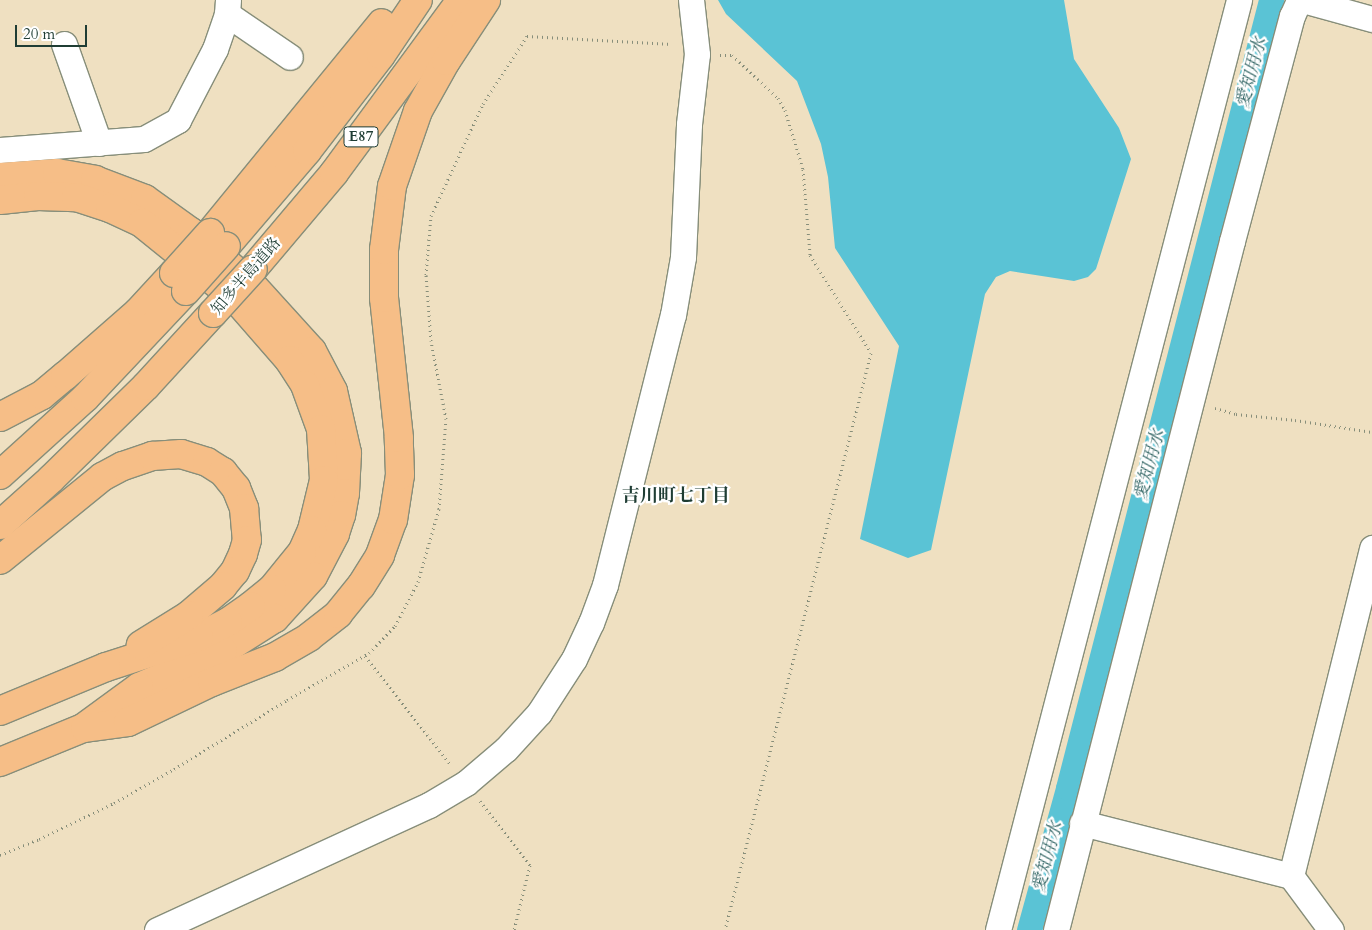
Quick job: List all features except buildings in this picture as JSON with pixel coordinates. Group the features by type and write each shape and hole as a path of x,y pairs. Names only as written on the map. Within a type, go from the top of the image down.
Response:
{"highway":[{"path":"218,240 401,0"},
{"name":"E87","path":"0,475 85,398 180,282 218,240 307,151 380,55 418,0"},
{"name":"知多半島道路","path":"0,526 139,392 252,269 334,173 461,0"},
{"path":"83,728 128,722 212,682 276,657 309,638 338,614 362,586 380,555 393,520 400,475 399,438 384,298 384,250 392,186 418,111 446,61 486,0"},
{"path":"0,177 56,173 95,180 144,198 191,232 252,285 312,351 333,391 347,453 345,493 335,534 313,576 298,596 275,618 215,655 139,687 83,728 0,762"},
{"path":"0,200 38,196 76,197 110,208 142,223 236,299 263,327 290,360 305,385 321,429 324,480 312,530 302,552 272,589 228,622 199,637 106,667 0,711"},
{"path":"0,416 42,395 138,312 180,282"},
{"path":"0,560 102,477 123,466 152,456 181,454 207,462 223,472 236,488 244,508 247,526 243,554 235,571 223,586 189,615 106,667"}],"street":[{"path":"157,930 429,805 466,783 506,749 539,713 555,692 591,623 605,585 673,316 683,257 689,124 697,54 691,0"},
{"path":"998,930 1239,0"},
{"path":"1056,930 1191,400 1292,16 1299,0"},
{"path":"1303,0 1372,19"},
{"path":"0,150 99,144 144,139 178,120 215,49 228,7 290,57"},
{"path":"64,44 99,144"},
{"path":"1291,876 1372,548"},
{"path":"1082,823 1291,876 1331,930"}],"path":[{"path":"697,54 732,55 778,98 785,110 803,169 810,255 871,353 725,930"},
{"path":"1191,400 1236,414 1295,420 1372,432"}],"water":[{"path":"718,0 1064,0 1074,59 1119,128 1131,159 1096,269 1088,277 1074,281 1010,271 996,277 985,294 931,550 908,558 860,539 899,346 835,248 828,177 821,144 797,81 726,14"}],"waterway":[{"name":"愛知用水","path":"1029,930 1068,788 1271,0"}],"district":[{"name":"吉川町七丁目","path":"676,496"}]}
